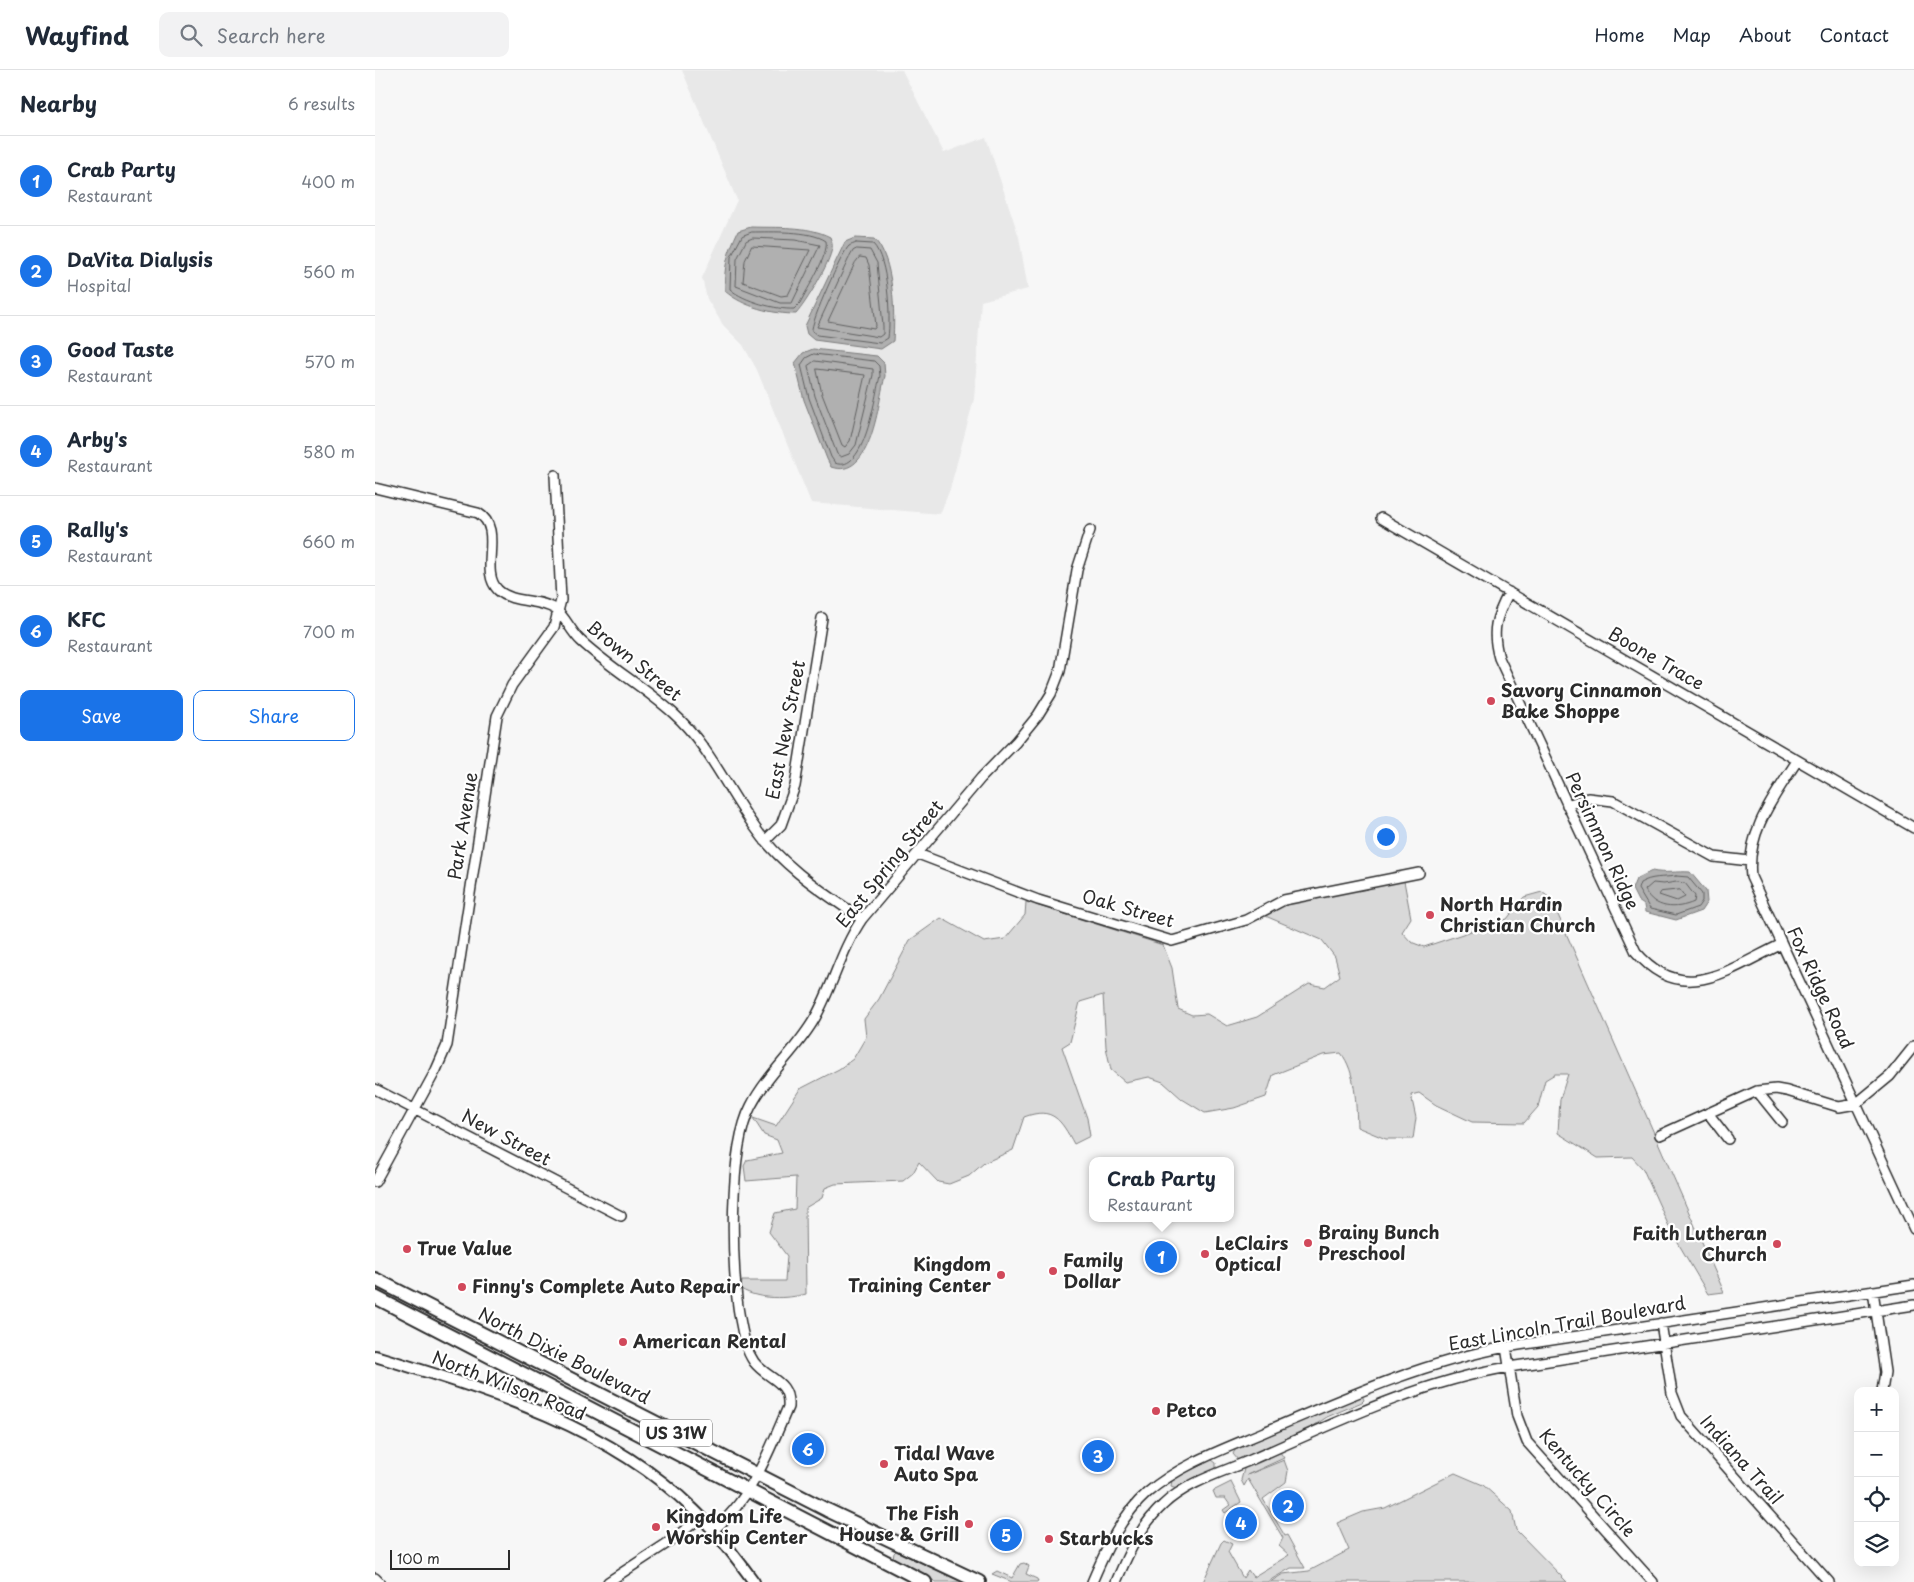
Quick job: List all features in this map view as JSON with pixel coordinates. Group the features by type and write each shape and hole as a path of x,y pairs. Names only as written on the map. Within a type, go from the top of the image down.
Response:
{"highway":[{"name":"North Dixie Boulevard","path":"375,1279 834,1514 979,1582"},
{"name":"North Dixie Boulevard","path":"375,1297 925,1582"}],"main road":[{"name":"North Wilson Road","path":"375,1356 498,1396 580,1430 631,1460 673,1492 701,1517 754,1582"}],"street":[{"name":"Park Avenue","path":"375,1182 436,1070 447,1045 497,716 512,685 554,627 559,612 561,600 560,555 555,475"},
{"path":"375,488 478,513 484,517 488,522 490,533 491,574 498,589 505,594 547,605 559,612"},
{"name":"Boone Trace","path":"1381,518 1914,828"},
{"name":"East Spring Street","path":"712,1530 731,1514 757,1473 768,1454 788,1407 788,1396 783,1386 755,1362 747,1349 743,1332 733,1235 736,1172 741,1139 750,1106 764,1084 812,1022 848,940 862,919 981,778 1017,742 1051,694 1061,671 1077,570 1090,530"},
{"name":"Persimmon Ridge","path":"1509,592 1498,616 1495,642 1499,658 1636,952 1657,973 1675,980 1693,981 1709,979 1782,944"},
{"name":"Brown Street","path":"559,612 579,640 656,699 691,730 765,841 788,864 862,919"},
{"name":"East New Street","path":"765,841 781,825 795,786 822,618"},
{"name":"Fox Ridge Road","path":"1797,761 1757,828 1750,860 1751,877 1914,1229"},
{"path":"1567,805 1588,798 1613,801 1713,857 1750,860"},
{"name":"Oak Street","path":"918,854 1037,900 1172,941 1247,920 1284,900 1419,873"},
{"path":"1661,1135 1757,1091 1787,1090 1839,1107 1856,1104 1890,1076 1914,1046"},
{"name":"New Street","path":"375,1089 621,1216"},
{"path":"1757,1091 1783,1122"},
{"path":"1708,1113 1728,1139"},
{"name":"East Lincoln Trail Boulevard","path":"1092,1582 1116,1531 1130,1511 1146,1494 1176,1472 1208,1456 1402,1374 1458,1357 1507,1347 1914,1285"},
{"path":"1873,1291 1885,1372 1883,1387"},
{"name":"East Lincoln Trail Boulevard","path":"1116,1582 1147,1522 1163,1505 1185,1489 1420,1389 1452,1378 1509,1367 1914,1305"},
{"name":"Indiana Trail","path":"1661,1323 1672,1393 1681,1416 1829,1582"},
{"name":"Kentucky Circle","path":"1507,1347 1517,1416 1527,1442 1653,1582"},
{"path":"608,1582 672,1540 701,1517"},
{"path":"375,1578 379,1582"}],"shaded area":[{"path":"682,70 902,70 944,153 986,137 1019,237 1028,289 981,301 974,399 950,489 940,514 811,503 757,370 743,345 723,325 707,299 702,278 737,200"},
{"path":"1404,881 1411,918 1402,932 1411,942 1424,947 1507,919 1524,897 1542,892 1551,899 1724,1292 1708,1294 1671,1231 1643,1169 1632,1157 1598,1158 1558,1133 1560,1099 1568,1074 1555,1074 1545,1080 1538,1107 1524,1123 1472,1122 1436,1105 1419,1093 1411,1095 1416,1118 1413,1139 1386,1139 1357,1127 1350,1069 1341,1053 1323,1055 1273,1075 1266,1097 1234,1108 1205,1113 1182,1099 1163,1082 1149,1077 1125,1082 1111,1070 1106,1047 1103,995 1080,1002 1070,1042 1062,1047 1087,1118 1090,1136 1074,1144 1065,1128 1055,1117 1042,1113 1034,1114 1024,1117 1013,1150 984,1163 969,1176 949,1184 938,1182 919,1162 913,1173 903,1181 835,1184 825,1188 822,1198 805,1208 806,1294 773,1298 748,1293 741,1289 742,1281 785,1281 787,1256 769,1232 775,1213 795,1209 796,1177 746,1181 744,1166 747,1160 782,1153 777,1140 764,1135 753,1118 776,1126 800,1089 839,1069 853,1059 866,1037 864,1019 879,999 910,940 941,918 984,942 1005,939 1025,915 1026,902 1163,945 1172,968 1178,1009 1192,1015 1207,1014 1227,1026 1257,1017 1309,984 1325,987 1340,976 1335,957 1322,940 1263,915 1314,897 1350,889"},
{"path":"1362,1395 1364,1400 1362,1402 1327,1417 1309,1429 1238,1460 1233,1454 1235,1450"},
{"path":"1280,1452 1284,1458 1247,1475 1284,1460 1288,1471 1286,1482 1263,1499 1285,1536 1287,1535 1305,1568 1291,1568 1267,1582 1203,1582 1224,1540 1232,1544 1228,1552 1243,1578 1248,1570 1253,1577 1289,1555 1279,1546 1283,1538 1248,1479 1244,1486 1241,1480 1244,1469 1248,1465"},
{"path":"1212,1460 1216,1463 1216,1469 1177,1489 1171,1487 1172,1479"},
{"path":"1455,1473 1483,1485 1512,1511 1516,1530 1567,1582 1270,1582 1283,1574 1309,1571 1349,1550 1337,1523 1363,1512 1385,1508"},
{"path":"1231,1482 1241,1502 1225,1513 1223,1510 1230,1505 1225,1498 1216,1498 1213,1491"},
{"path":"897,1550 962,1582 936,1582 893,1558"},
{"path":"1024,1563 1029,1566 1026,1574 1037,1579 1038,1582 1012,1582 992,1574 997,1571 1012,1578 1020,1564"}],"water":[{"path":"751,227 802,229 830,237 832,247 827,263 796,314 778,313 749,305 732,297 725,291 726,267 731,246 738,231"},
{"path":"855,238 874,239 886,259 892,287 893,341 881,349 814,340 807,334 805,326 845,242"},
{"path":"813,349 877,356 884,363 885,376 871,437 856,462 845,468 831,467 804,400 795,363 803,353"},
{"path":"1652,871 1690,872 1706,891 1707,902 1701,911 1676,920 1645,912 1644,905 1638,901 1632,889 1636,879"}],"place":[{"name":"Savory Cinnamon Bake Shoppe","path":"1491,701"},
{"name":"North Hardin Christian Church","path":"1430,915"},
{"name":"Brainy Bunch Preschool","path":"1308,1243"},
{"name":"Faith Lutheran Church","path":"1777,1244"},
{"name":"True Value","path":"407,1249"},
{"name":"LeClairs Optical","path":"1205,1254"},
{"name":"Crab Party","path":"1161,1257"},
{"name":"Family Dollar","path":"1053,1271"},
{"name":"Kingdom Training Center","path":"1001,1275"},
{"name":"Finny's Complete Auto Repair","path":"462,1287"},
{"name":"American Rental","path":"623,1342"},
{"name":"Petco","path":"1156,1411"},
{"name":"KFC","path":"808,1449"},
{"name":"Good Taste","path":"1098,1456"},
{"name":"Tidal Wave Auto Spa","path":"884,1464"},
{"name":"DaVita Dialysis","path":"1288,1506"},
{"name":"Arby's","path":"1241,1523"},
{"name":"The Fish House & Grill","path":"969,1524"},
{"name":"Kingdom Life Worship Center","path":"656,1527"},
{"name":"Rally's","path":"1006,1535"},
{"name":"Starbucks","path":"1049,1539"}]}
